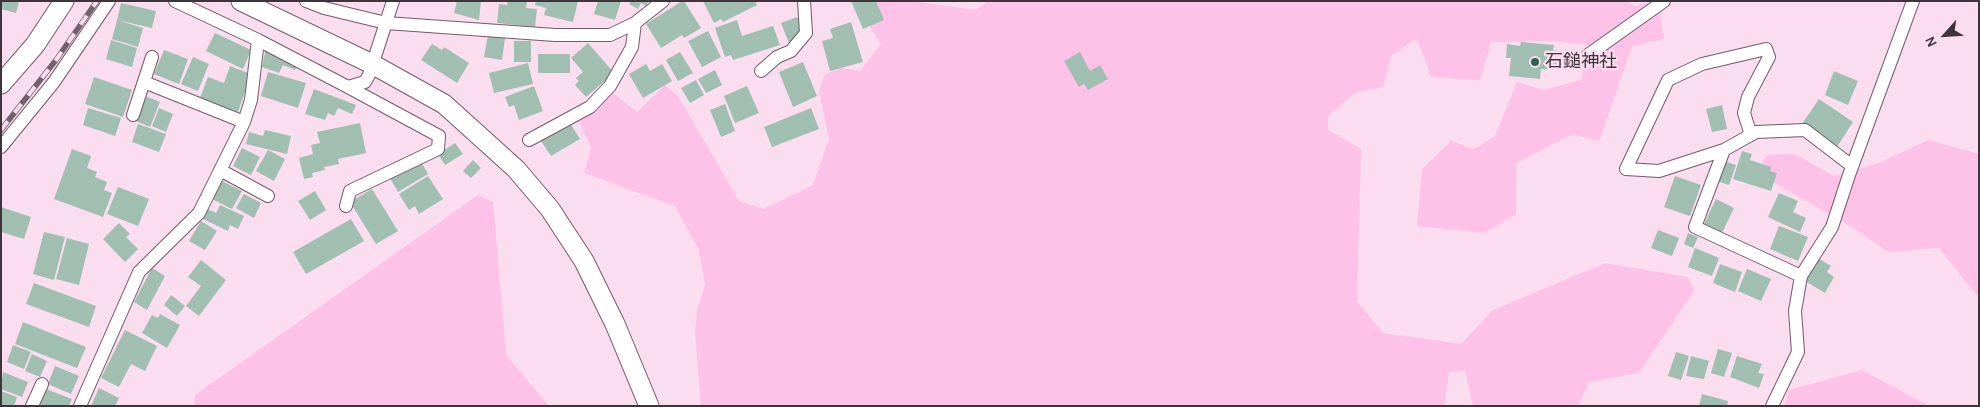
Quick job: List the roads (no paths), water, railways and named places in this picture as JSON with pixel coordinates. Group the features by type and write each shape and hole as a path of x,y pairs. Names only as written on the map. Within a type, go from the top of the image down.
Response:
{"street":[{"path":"1,84 35,45 64,1"},
{"path":"1,147 54,82 109,1"},
{"path":"176,1 348,86 439,136 438,149 350,191 346,206"},
{"path":"241,1 372,64 444,104 516,169 550,209 584,261 615,324 649,406"},
{"path":"306,1 324,8 386,23 555,35 610,35 635,23 663,1"},
{"path":"348,86 365,82 393,1"},
{"path":"761,71 777,57 791,51 806,32 804,1"},
{"path":"1588,55 1664,1"},
{"path":"1772,406 1798,352 1796,311 1801,276 1832,227 1852,166 1913,1"},
{"path":"529,140 590,107 610,86 632,47 635,23"},
{"path":"80,406 139,272 198,213 244,122 251,100 258,40"},
{"path":"1751,135 1744,113 1748,97 1769,58 1766,49 1702,64 1668,80 1626,169 1659,171 1724,150 1751,135 1756,132 1805,130 1852,166"},
{"path":"132,115 152,57"},
{"path":"144,82 244,122"},
{"path":"1724,150 1695,227 1801,276"},
{"path":"220,170 268,196"},
{"path":"32,406 42,384"}],"railway":[{"path":"1,130 56,60 97,1"}],"place":[{"name":"石鎚神社","path":"1535,62"}]}
